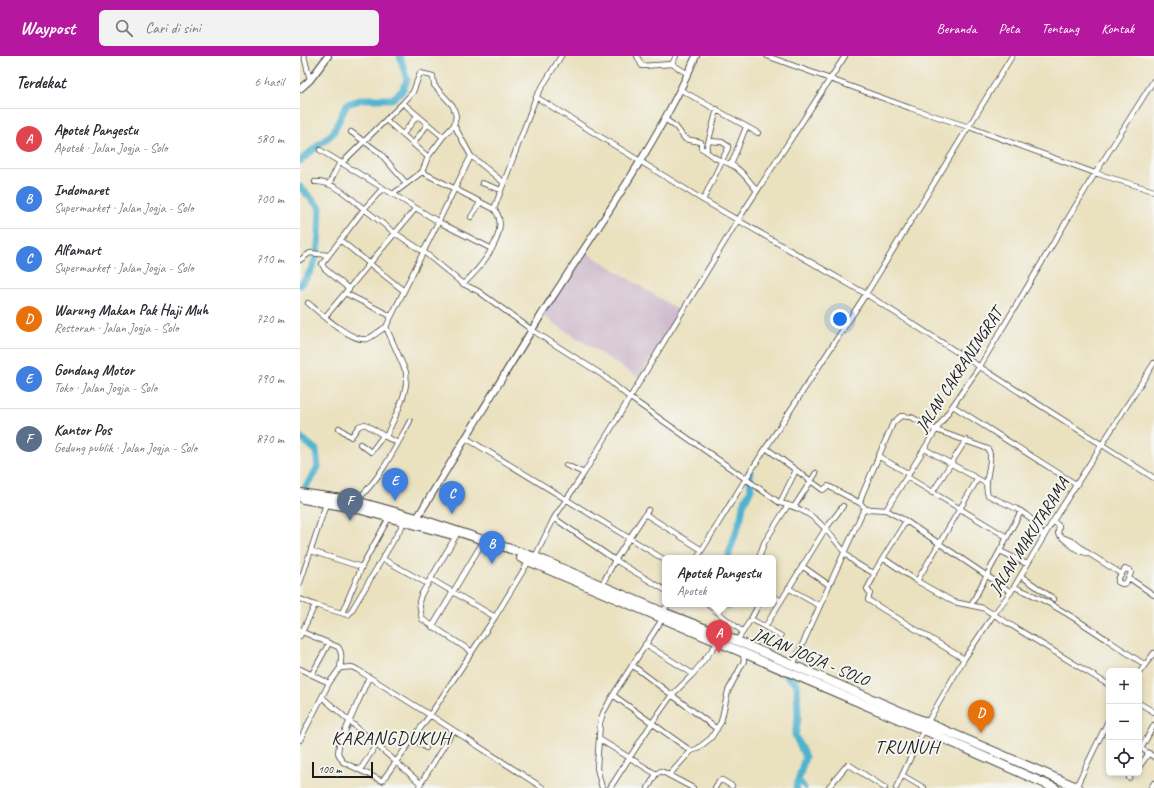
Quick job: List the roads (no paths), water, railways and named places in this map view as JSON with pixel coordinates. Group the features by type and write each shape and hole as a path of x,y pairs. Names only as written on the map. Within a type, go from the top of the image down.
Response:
{"highway":[{"name":"JALAN JOGJA - SOLO","path":"300,493 326,504 354,508 390,516 481,545 532,559 663,615 737,641 744,648 925,726 1076,788"},
{"name":"JALAN JOGJA - SOLO","path":"300,499 310,498 356,501 417,518 602,585 719,642 744,648 793,665 1055,788"}],"street":[{"path":"304,56 310,80"},
{"path":"300,89 310,80 328,56"},
{"path":"494,209 536,97 561,56"},
{"path":"637,56 641,64 645,67 672,64 688,74"},
{"path":"672,64 676,56"},
{"path":"417,518 532,330 640,161 681,90 696,56"},
{"path":"767,56 830,80 969,127 1095,173 1154,191"},
{"path":"369,678 349,720 339,745 338,753 343,762 382,781 414,739 495,617 532,559 554,518 584,473 738,220 845,56"},
{"path":"699,555 745,480 866,294 1012,56"},
{"path":"329,184 341,163 365,142 403,103 412,92 420,73 433,76 434,85 453,106 456,116 454,124 442,137 428,158 422,172 393,194"},
{"name":"JALAN CAKRANINGRAT","path":"886,510 936,430 980,366 1095,173 1154,80"},
{"path":"681,90 758,133"},
{"path":"536,97 703,200 866,294 1154,478"},
{"path":"403,103 442,137"},
{"path":"706,151 717,109"},
{"path":"403,134 417,116"},
{"path":"664,119 676,127 685,139 701,142 701,148 710,156 731,165 747,178 757,192"},
{"path":"386,120 428,158"},
{"path":"454,124 471,156 503,182"},
{"path":"413,144 428,125"},
{"path":"731,165 746,127"},
{"path":"351,132 380,153 406,183"},
{"path":"703,200 723,162 728,146 722,142 709,141"},
{"path":"320,150 439,222 492,249"},
{"path":"308,303 324,317 350,335 360,339 368,338 386,327 471,156"},
{"path":"422,172 453,190 494,209 499,214 500,222 492,249 481,266 463,284"},
{"path":"315,182 329,184 343,193 395,233 424,252 463,284 478,291 532,330 601,374 629,397 745,480 780,503 788,504 814,517 846,555 874,573"},
{"path":"482,183 501,190"},
{"path":"349,289 324,268 322,264 326,254 340,240 383,188"},
{"path":"471,217 480,203"},
{"path":"324,317 416,208"},
{"path":"340,240 404,291"},
{"path":"300,260 310,253 326,254"},
{"path":"345,293 391,316"},
{"path":"360,444 372,452 385,436 406,389 406,372 386,327"},
{"name":"JALAN MAKUTARAMA","path":"896,788 925,726 964,659 994,614 1011,592 1043,537 1154,363"},
{"path":"953,406 1076,485"},
{"path":"860,503 878,456 895,419 901,416 910,417 936,430 988,449 990,451 987,484 988,495 1021,511 1034,520 1043,537"},
{"path":"356,501 378,479 410,421"},
{"path":"339,428 351,436 359,426 365,424 398,443"},
{"path":"466,438 662,558"},
{"path":"932,493 966,440"},
{"path":"766,448 824,490 828,486 860,503 866,509 886,510 906,521 1011,592"},
{"path":"925,449 977,480 987,484"},
{"path":"878,456 908,475 932,493 1007,537"},
{"path":"566,465 584,473"},
{"path":"780,503 796,470"},
{"path":"794,507 816,473"},
{"path":"917,581 977,480"},
{"path":"300,583 326,504"},
{"path":"760,555 764,543 788,504"},
{"path":"765,627 825,529 843,506"},
{"path":"793,665 858,520 863,511 866,509"},
{"path":"972,604 1021,511"},
{"path":"602,585 615,560 647,512 702,550"},
{"path":"342,613 361,567 390,516"},
{"path":"554,518 615,560 662,588"},
{"path":"300,599 348,615 354,608 405,521"},
{"path":"906,521 874,573 867,589 870,593 868,600 964,659"},
{"path":"1053,521 1060,526 1058,534 1064,540 1073,543 1082,552 1088,553 1120,573"},
{"path":"456,536 421,595 420,611 422,619 432,627 472,652"},
{"path":"432,627 481,545"},
{"path":"311,551 361,567"},
{"path":"1000,551 1027,564"},
{"path":"883,558 917,581 954,602 972,604 984,608 1106,683"},
{"path":"383,559 428,584"},
{"path":"802,566 829,585"},
{"path":"1127,569 1131,573 1129,578 1126,583 1120,583 1118,579 1120,573 1127,569"},
{"path":"1020,576 1054,599"},
{"path":"1129,578 1154,595"},
{"path":"431,579 495,617"},
{"path":"1014,587 1024,590 1056,608 1144,664"},
{"path":"788,588 820,606"},
{"path":"776,598 781,600"},
{"path":"300,740 329,683 340,668 341,650 329,643 301,633 315,605"},
{"path":"602,788 597,768 603,713 613,694 667,607"},
{"path":"711,607 743,632"},
{"path":"737,641 757,607"},
{"path":"751,619 781,636"},
{"path":"610,788 671,696 693,674 719,642"},
{"path":"312,674 329,643"},
{"path":"645,644 693,674"},
{"path":"670,774 691,751 704,744 711,738 717,729 725,710 731,684 744,661 744,648"},
{"path":"1142,668 1154,653"},
{"path":"632,665 671,696 717,729"},
{"path":"340,668 352,667 543,788"},
{"path":"300,669 329,683"},
{"path":"613,694 691,751"},
{"path":"322,697 396,762 419,786 453,731"},
{"path":"1141,704 1154,712"},
{"path":"1076,788 1106,723"},
{"path":"1142,745 1154,725"},
{"path":"414,739 426,748"},
{"path":"599,739 656,774"},
{"path":"360,770 376,745"},
{"path":"1142,749 1154,757"},
{"path":"1142,762 1148,753"},
{"path":"828,788 848,764 885,788"},
{"path":"648,788 656,774 661,771 670,774 693,788"},
{"path":"902,775 924,788"},
{"path":"715,788 722,780 732,786"},
{"path":"1151,788 1154,783"}],"waterway":[{"path":"300,161 333,133 347,104 363,99 392,99 402,91 407,80 400,56"},
{"path":"300,187 320,208 318,249 312,268 300,285"},
{"path":"300,437 316,450 318,467 306,486 302,497"},
{"path":"729,555 741,517 743,505 751,489 750,473"},
{"path":"787,677 797,683 798,720 795,735 805,757 796,788"},
{"path":"798,778 805,788"}],"place":[{"name":"Gondang Motor","path":"395,501"},
{"name":"Alfamart","path":"452,514"},
{"name":"Kantor Pos","path":"350,521"},
{"name":"Indomaret","path":"492,564"},
{"name":"Apotek Pangestu","path":"719,653"},
{"name":"Warung Makan Pak Haji Muh","path":"981,733"}],"district":[{"name":"KARANGDUKUH","path":"391,738"},
{"name":"TRUNUH","path":"907,747"}]}
